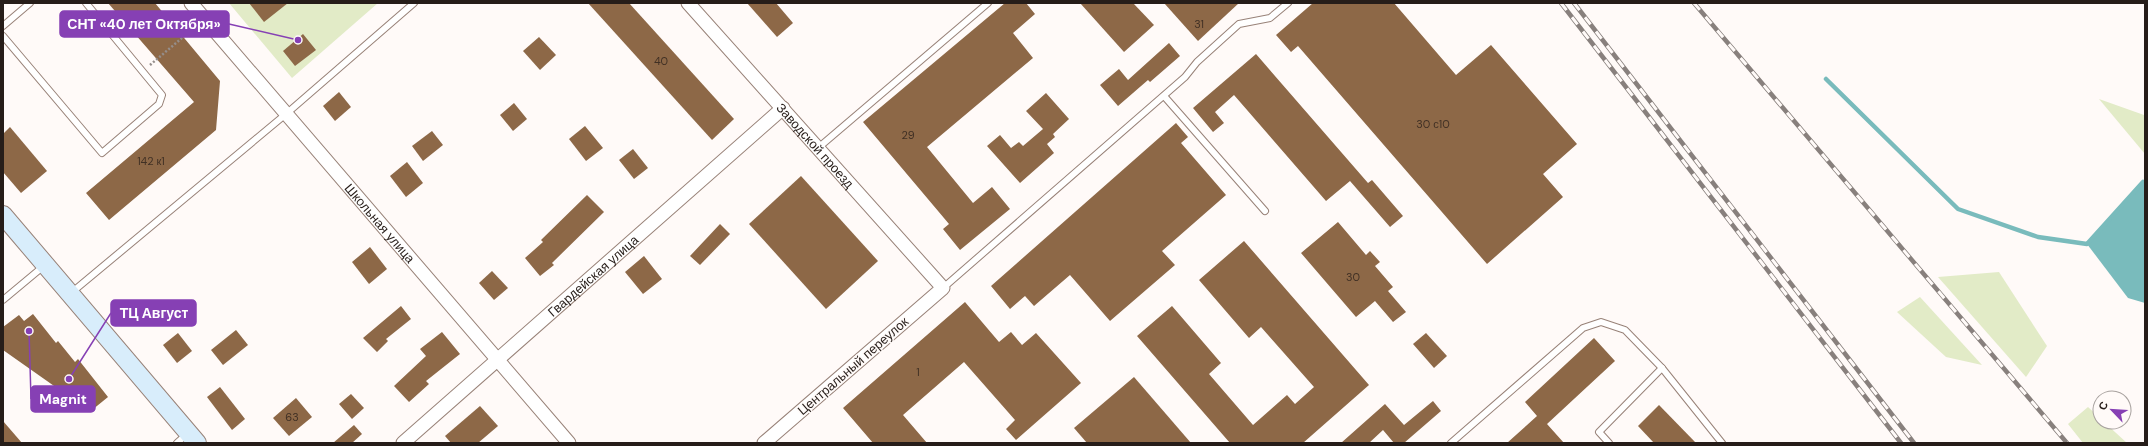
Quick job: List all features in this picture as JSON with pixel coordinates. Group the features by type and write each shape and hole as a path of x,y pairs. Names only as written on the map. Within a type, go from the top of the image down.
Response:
{"street":[{"name":"Школьная улица","path":"190,3 569,443"},
{"name":"Заводской проезд","path":"688,3 943,288"},
{"name":"Гвардейская улица","path":"403,443 783,108"},
{"path":"3,215 71,293 187,440"},
{"name":"Центральный переулок","path":"764,443 943,288"}],"lane":[{"path":"3,26 30,3"},
{"path":"3,36 102,153 162,100 162,95 159,89 86,3"},
{"path":"71,293 286,114 414,3"},
{"path":"818,148 988,3"},
{"path":"943,288 1164,96 1185,77 1197,62 1239,24 1270,18 1288,3"},
{"path":"1164,96 1265,211"},
{"path":"3,300 46,264"},
{"path":"1451,443 1583,328 1601,322 1625,330 1662,368 1722,443"},
{"path":"1609,443 1599,432 1662,368"}],"path":[{"path":"143,70 204,19"}],"green space":[{"path":"229,3 378,3 292,78"},
{"path":"2099,99 2144,115 2145,154"},
{"path":"1999,272 2047,346 2026,377 1938,277"},
{"path":"1920,297 1982,365 1946,357 1897,312"},
{"path":"2088,407 2092,411 2092,430 2113,430 2127,443 2083,443 2068,424"}],"water":[{"path":"2143,182 2145,184 2145,303 2128,298 2087,244"}],"building":[{"path":"108,3 155,3 220,81 216,130 109,220 86,193 194,102"},
{"path":"249,3 288,3 264,22"},
{"path":"588,3 629,3 734,119 712,140"},
{"path":"747,3 776,3 793,23 777,37"},
{"path":"1005,3 1026,3 1035,14 1013,33 1033,58 927,147 973,203 992,187 1010,209 960,250 943,229 949,224 863,122"},
{"path":"1080,3 1133,3 1154,25 1124,52"},
{"path":"1164,3 1239,3 1198,41"},
{"path":"1313,3 1394,3 1456,75 1491,45 1577,144 1543,174 1563,197 1487,264 1298,46 1291,52 1276,35"},
{"path":"303,34 316,50 295,66 283,51"},
{"path":"539,37 556,55 540,70 523,51"},
{"path":"1169,43 1180,56 1150,82 1148,80 1118,106 1100,85 1119,69 1128,80"},
{"path":"1256,54 1368,183 1372,180 1403,216 1390,227 1350,181 1326,201 1234,95 1215,112 1224,123 1213,132 1193,108"},
{"path":"339,92 351,107 335,121 323,106"},
{"path":"1046,93 1069,119 1053,134 1055,137 1047,144 1054,153 1020,183 987,146 1000,135 1011,148 1019,142 1023,146 1043,129 1026,111"},
{"path":"514,103 527,119 513,131 500,115"},
{"path":"1176,123 1188,137 1181,143 1226,195 1162,251 1175,265 1110,321 1070,275 1034,306 1025,296 1010,309 991,286"},
{"path":"585,126 603,148 586,161 569,139"},
{"path":"10,127 47,171 21,193 3,172 3,134"},
{"path":"432,131 443,145 423,161 412,146"},
{"path":"633,149 648,168 634,179 619,160"},
{"path":"407,162 423,183 406,197 390,176"},
{"path":"801,176 878,261 826,309 749,224"},
{"path":"587,195 604,212 552,263 554,265 540,276 525,258 543,242 541,240"},
{"path":"1338,222 1366,255 1370,251 1380,262 1375,266 1393,287 1388,291 1406,312 1393,322 1375,301 1356,317 1301,253"},
{"path":"720,224 730,234 700,265 690,256"},
{"path":"1244,241 1369,385 1303,443 1230,443 1137,336 1172,306 1221,363 1209,374 1253,425 1287,395 1295,404 1314,387 1261,327 1249,338 1199,280"},
{"path":"370,247 387,269 369,284 352,262"},
{"path":"644,256 662,279 643,294 625,272"},
{"path":"492,271 508,288 494,300 479,283"},
{"path":"965,302 999,342 1011,332 1022,345 1036,333 1081,383 1016,440 1006,429 1015,420 964,362 903,415 927,443 873,443 843,408"},
{"path":"401,306 411,319 386,339 388,341 377,352 363,338"},
{"path":"33,314 56,343 58,341 75,362 78,359 108,397 92,410 80,396 74,400 3,350 3,327 19,315 24,321"},
{"path":"236,330 248,345 223,365 211,350"},
{"path":"442,332 460,354 426,381 429,384 409,402 394,386 426,356 420,349"},
{"path":"178,333 192,351 177,363 163,345"},
{"path":"1426,333 1447,356 1434,368 1413,344"},
{"path":"1594,338 1615,361 1547,424 1564,443 1507,443 1537,416 1525,402"},
{"path":"1134,377 1191,443 1087,443 1074,428"},
{"path":"220,387 245,419 232,430 207,397"},
{"path":"351,394 364,408 352,419 339,404"},
{"path":"296,398 312,417 289,436 273,418"},
{"path":"1433,401 1441,411 1404,443 1394,443 1383,430 1369,443 1341,443 1385,404 1404,425"},
{"path":"1659,405 1696,443 1654,443 1638,426"},
{"path":"480,406 498,426 478,443 451,443 445,436"},
{"path":"3,421 22,443 3,443"},
{"path":"354,425 362,434 352,443 333,443"}],"waterway":[{"path":"1826,79 1958,209 2038,237 2087,244 2143,182 2145,184"}],"railway":[{"path":"1561,3 1901,443"},
{"path":"1574,3 1914,443"},
{"path":"1694,3 2067,443"}],"place":[{"name":"СНТ «40 лет Октября»","path":"298,40"},
{"name":"Magnit","path":"29,331"},
{"name":"ТЦ Август","path":"69,379"}]}
